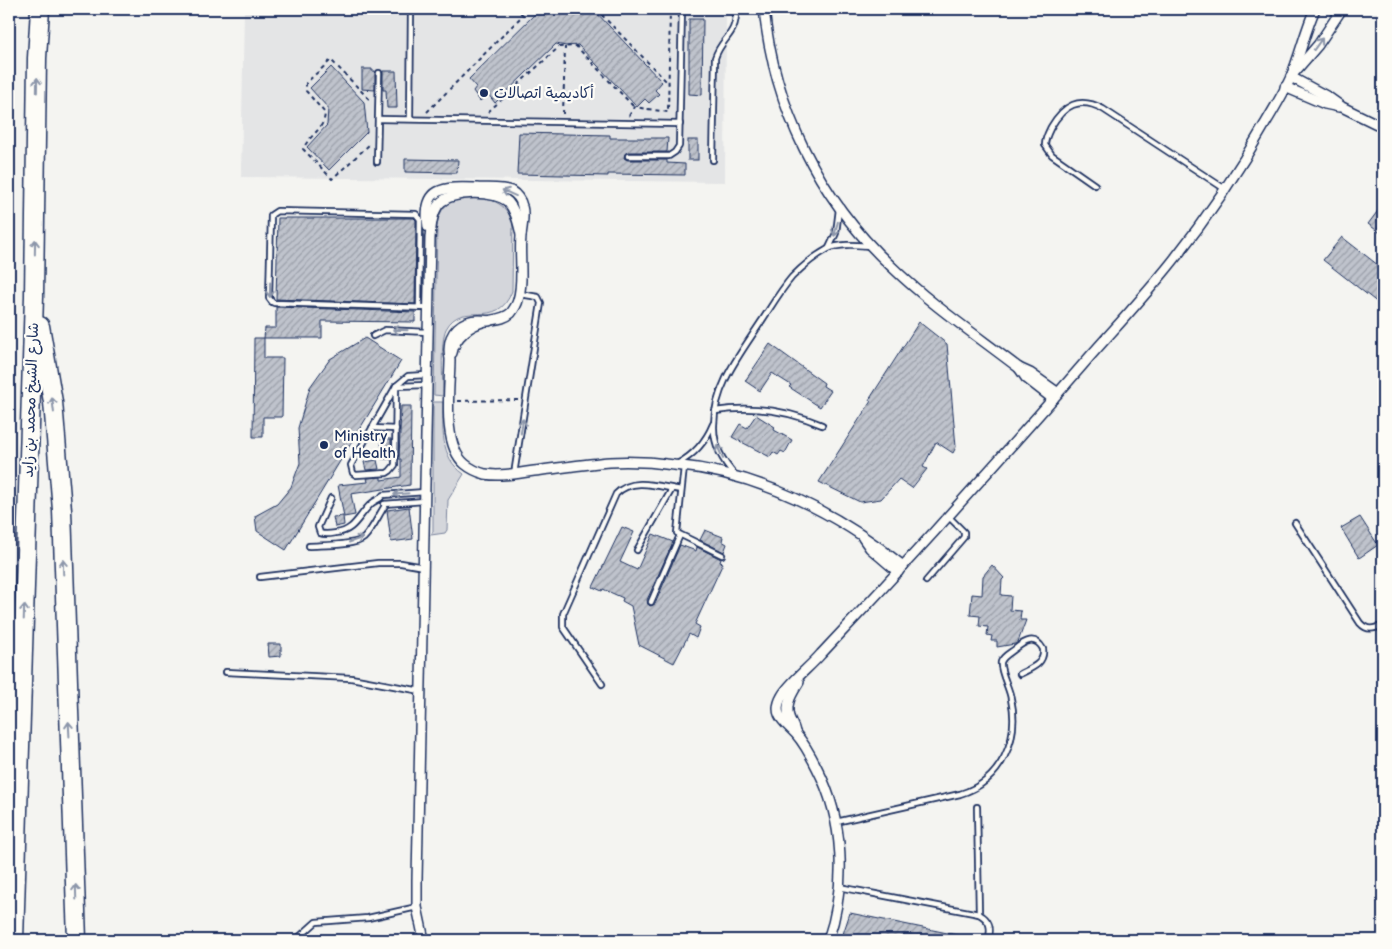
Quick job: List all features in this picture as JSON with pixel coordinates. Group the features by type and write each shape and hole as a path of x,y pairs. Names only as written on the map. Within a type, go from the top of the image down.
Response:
{"highway":[{"name":"شارع الشيخ محمد بن زايد","path":"14,940 34,296 37,68 40,9"},
{"path":"34,296 53,402 59,465 77,940"}],"street":[{"path":"764,9 774,67 785,105 800,141 818,176 839,208 891,267 1019,368 1026,378 1056,396"},
{"path":"1291,77 1303,38 1315,9"},
{"path":"828,940 836,909 839,887 840,858 836,822 825,785 810,755 795,733 783,722 779,711 779,704 783,693 808,669 948,516 1168,267 1225,189 1262,130 1291,77 1318,45 1342,9"},
{"path":"1291,77 1328,97 1342,107 1383,127"},
{"path":"1285,87 1325,104 1342,107"},
{"path":"424,940 417,907 428,332 424,308 429,241 427,211 430,199 435,194 449,187 476,191 505,189 518,197 523,208 520,294 515,308 510,314 496,320 470,320 461,324 454,331 450,340 448,349 450,359 449,431 451,443 460,459 475,470 487,474 514,474 611,462 680,465 738,476 792,496 818,509 863,538 870,548 900,569"}],"lane":[{"path":"410,119 411,9"},
{"path":"628,156 669,156 679,146 682,9"},
{"path":"713,160 715,58 735,26 736,9"},
{"path":"377,162 379,73"},
{"path":"1095,185 1052,155 1045,145 1047,134 1060,113 1076,103 1094,104 1103,109 1225,189"},
{"path":"378,119 680,124"},
{"path":"830,248 838,225 839,208"},
{"path":"274,212 414,213 420,217 420,244 424,308 272,302 269,298 270,241 272,215 274,212"},
{"path":"420,244 429,241"},
{"path":"738,476 726,464 718,448 714,423 715,411 722,387 733,365 786,284 800,270 830,248 850,245 871,246"},
{"path":"514,474 541,303 538,297 520,294"},
{"path":"373,336 385,330 428,332"},
{"path":"396,386 396,460 390,471 383,474 356,475 353,473 351,466 396,386 408,376 427,375"},
{"path":"396,386 427,385"},
{"path":"715,411 747,408 778,410 822,426"},
{"path":"714,423 696,451 680,465 681,490 676,531 680,535 722,554"},
{"path":"372,428 396,429"},
{"path":"602,684 563,627 563,614 616,494 624,487 636,484 681,490"},
{"path":"637,550 672,489"},
{"path":"331,498 318,527 320,533 323,534 337,533 350,529 356,525 372,504 380,500 383,495 425,496"},
{"path":"380,500 383,504 386,504 425,496"},
{"path":"309,546 361,540 367,534 386,504"},
{"path":"926,581 964,537 964,532 948,516"},
{"path":"1295,523 1360,623 1372,629 1383,624"},
{"path":"651,602 680,535"},
{"path":"260,577 378,563 401,563 424,567"},
{"path":"836,822 960,794 974,789 987,781 994,774 1007,751 1013,726 1012,700 1002,671 1001,662 1021,644 1031,640 1036,641 1043,649 1042,659 1039,663 1020,674"},
{"path":"226,672 351,678 421,691"},
{"path":"977,807 979,914"},
{"path":"839,887 979,914 988,921 990,926 988,940"},
{"path":"296,940 316,922 368,918 417,907"}],"path":[{"path":"420,119 523,15 516,9"},
{"path":"596,9 669,84"},
{"path":"602,16 610,9"},
{"path":"478,122 559,47 576,46 634,107 668,112 670,9"},
{"path":"563,122 565,47"},
{"path":"377,137 332,179 303,148 325,122 325,113 306,91 306,83 331,60 378,108"},
{"path":"625,123 634,107"},
{"path":"450,401 526,400"}],"shaded area":[{"name":"أكاديمية اتصالات","path":"244,9 726,9 725,182 241,177"},
{"path":"481,198 496,202 502,206 513,221 512,291 506,303 498,310 489,313 461,316 453,320 446,329 442,352 443,396 434,395 437,227 442,211 447,204 455,199"},
{"path":"433,402 443,402 443,432 446,451 456,467 464,474 448,500 447,530 445,533 431,535 433,531"}],"building":[{"path":"540,9 593,9 662,82 655,90 659,94 649,103 645,99 637,107 578,45 566,46 556,44 495,103 488,94 480,101 473,91 476,87 469,79"},
{"path":"689,19 703,19 702,95 689,94"},
{"path":"331,67 364,102 367,132 329,170 307,147 327,125 328,108 310,88"},
{"path":"362,69 372,69 372,71 375,71 375,90 362,89"},
{"path":"383,71 396,71 397,108 387,108 386,90 383,90"},
{"path":"519,133 610,135 610,138 668,138 667,152 628,152 624,158 628,160 667,160 667,163 685,164 685,175 517,174"},
{"path":"688,140 698,140 698,160 688,160"},
{"path":"405,159 458,160 457,173 405,172"},
{"path":"1383,204 1383,235 1368,224"},
{"path":"278,218 414,218 416,220 415,304 276,299"},
{"path":"1342,237 1383,269 1383,307 1323,260"},
{"path":"276,307 415,312 415,322 322,321 322,338 264,338 265,328 276,328"},
{"path":"919,322 947,344 956,447 953,453 936,442 923,467 927,469 912,488 899,479 881,499 860,502 819,482"},
{"path":"254,338 264,338 264,358 283,358 282,417 263,417 263,437 253,437"},
{"name":"Ministry of Health","path":"365,338 401,361 286,550 257,531 255,516 277,504 291,487 300,463 298,428 310,387 330,359"},
{"path":"770,344 824,383 823,386 831,391 820,407 789,387 791,385 772,373 760,391 745,381"},
{"path":"401,406 411,406 410,485 351,494 355,515 344,517 338,485 368,482 367,478 381,477 381,480 401,477 401,459 399,459"},
{"path":"756,415 775,427 774,430 792,440 785,453 781,451 778,455 773,452 770,457 732,437 740,424 747,428"},
{"path":"381,439 391,439 391,459 382,459"},
{"path":"377,460 379,469 366,470 364,462"},
{"path":"409,507 413,539 391,542 387,510"},
{"path":"343,516 344,525 335,527 333,517"},
{"path":"1360,517 1378,545 1359,558 1341,528"},
{"path":"622,527 634,532 620,562 637,570 653,534 673,542 647,600 650,606 655,604 680,545 696,551 697,547 721,559 720,562 723,563 695,624 700,627 696,638 689,634 674,663 639,645 631,606 622,601 623,598 603,589 602,591 593,587"},
{"path":"705,530 723,537 722,541 727,544 724,552 700,540"},
{"path":"992,565 1004,578 1002,580 1001,595 1011,596 1010,610 1021,611 1020,620 1026,620 1018,642 1015,644 997,647 997,641 991,641 992,636 987,635 988,627 979,626 980,616 970,615 972,594 982,595 983,576"},
{"path":"268,644 281,644 281,656 269,657"},
{"path":"850,913 962,936 962,940 841,940"}],"place":[{"name":"أكاديمية اتصالات","path":"484,93"},
{"name":"Ministry of Health","path":"324,445"}]}
